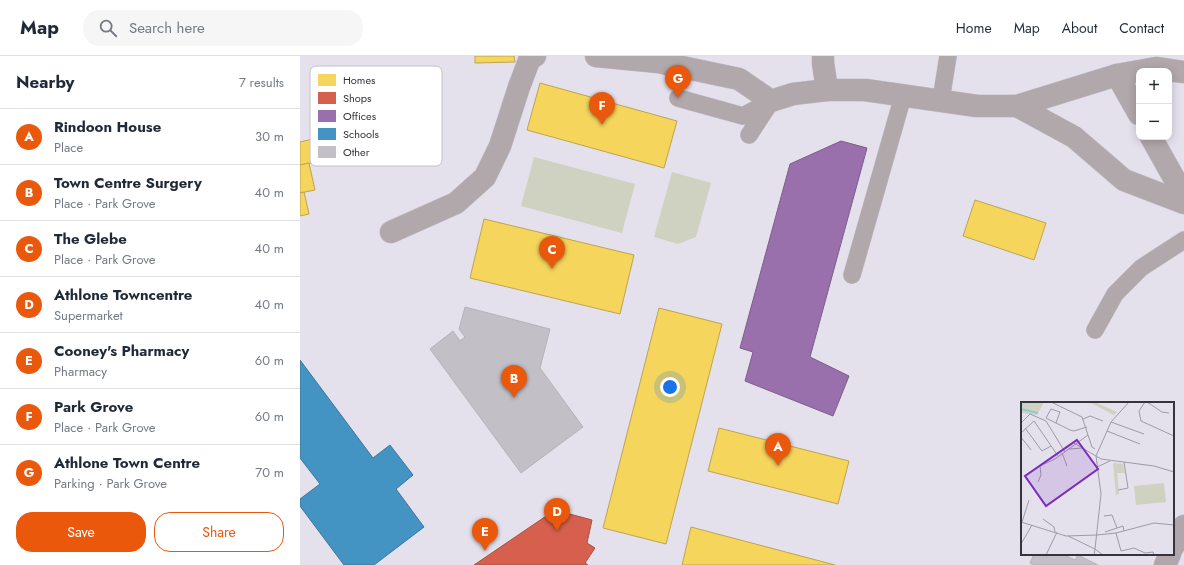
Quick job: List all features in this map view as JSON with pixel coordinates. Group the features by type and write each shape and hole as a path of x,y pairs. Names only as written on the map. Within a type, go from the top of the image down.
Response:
{"main road":[{"path":"1165,565 1170,555"}],"street":[{"path":"391,232 456,203 485,176 500,146 530,58 535,56"},
{"path":"596,56 658,62 739,80 771,101 793,94 828,90 865,90 977,106 1018,106 1117,75 1156,68 1184,72"},
{"path":"823,56 828,90"},
{"path":"1117,75 1136,109"},
{"path":"1018,106 1074,138 1124,180 1184,203"},
{"path":"1154,140 1184,196"}],"lane":[{"path":"941,100 948,56"},
{"path":"852,275 903,96"},
{"path":"678,98 743,116 771,101"},
{"path":"749,135 771,101"},
{"path":"1095,330 1116,294 1141,268 1184,240"}],"green space":[{"path":"534,157 635,184 622,233 521,206"},
{"path":"672,172 711,183 696,237 678,244 654,237"}],"building: Homes":[{"path":"475,56 514,56 515,62 475,63"},
{"path":"540,83 677,121 664,168 527,130"},
{"path":"310,140 310,163 300,165 300,142"},
{"path":"309,163 315,190 300,193 300,165"},
{"path":"304,192 309,214 300,216 300,193"},
{"path":"975,200 1046,223 1034,260 963,236"},
{"path":"484,219 634,255 620,314 470,278"},
{"path":"659,308 722,324 666,544 603,528"},
{"path":"719,428 849,461 838,504 708,471"},
{"path":"691,527 835,565 682,565"}],"building: Shops":[{"path":"555,510 592,520 587,543 595,548 585,563 588,565 474,565"}],"building: Offices":[{"path":"841,141 867,148 810,357 849,376 833,416 745,381 753,352 740,348 790,164"}],"building: Schools":[{"path":"300,360 373,458 390,445 413,475 396,489 424,527 374,565 344,565 300,506 300,499 320,484 300,458"}],"building: Other":[{"path":"465,307 550,329 540,368 583,427 521,473 430,349 453,331 460,341 465,337 459,329"},
{"path":"1034,555 1064,555 1075,560 1078,555 1098,565 1033,565 1030,563"}],"place":[{"name":"Athlone Town Centre","path":"678,98"},
{"name":"Park Grove","path":"602,125"},
{"name":"The Glebe","path":"552,269"},
{"name":"Town Centre Surgery","path":"514,398"},
{"name":"Rindoon House","path":"778,466"},
{"name":"Athlone Towncentre","path":"557,531"},
{"name":"Cooney's Pharmacy","path":"485,551"}]}
